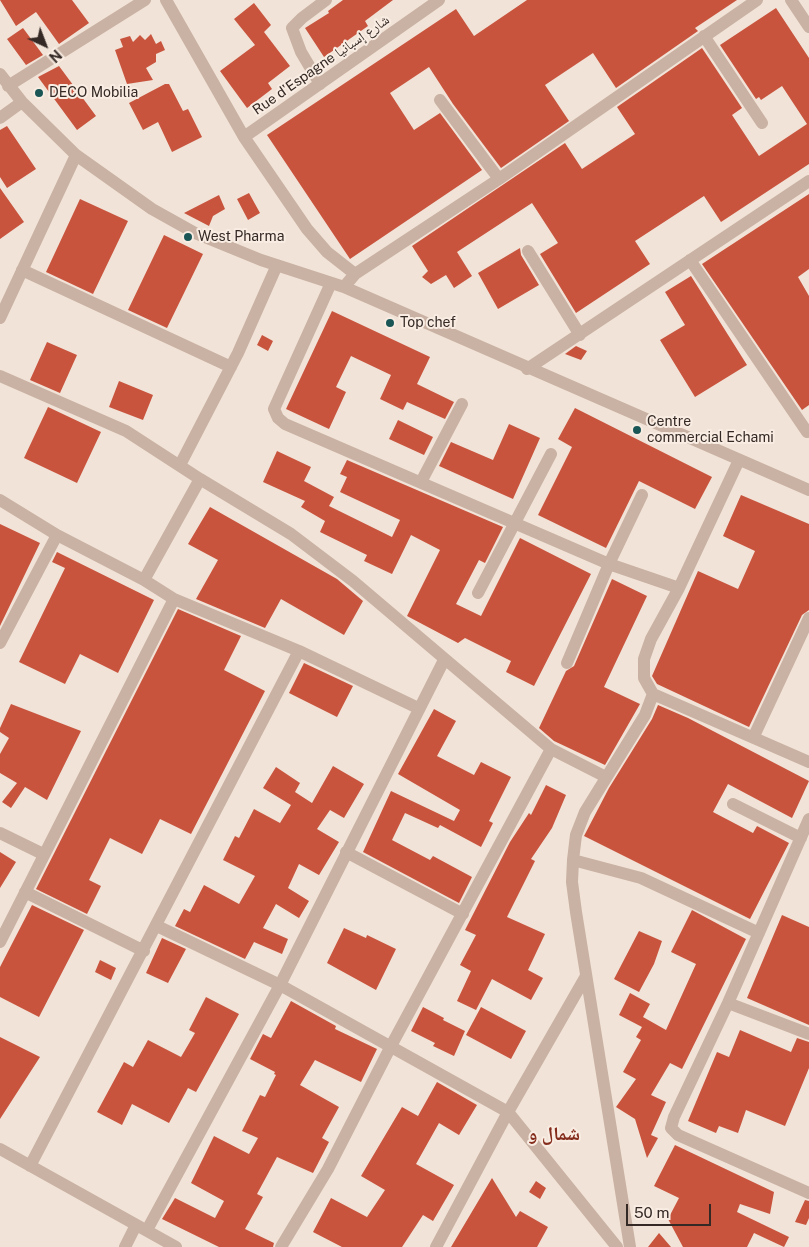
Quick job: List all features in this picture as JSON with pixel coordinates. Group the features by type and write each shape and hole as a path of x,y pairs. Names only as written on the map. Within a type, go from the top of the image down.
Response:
{"street":[{"path":"8,86 145,0"},
{"path":"166,0 244,137 306,229 327,252 355,274"},
{"path":"320,84 301,52 292,28 326,0"},
{"name":"Rue d'Espagne شارع إسبانيا","path":"244,137 439,0"},
{"path":"344,287 355,274 499,179 757,0"},
{"path":"791,0 809,27"},
{"path":"704,36 762,123"},
{"path":"0,74 22,102 76,155 152,209 195,233 277,265 344,287 527,369 809,490"},
{"path":"440,100 499,179"},
{"path":"0,118 22,102"},
{"path":"1,315 76,155"},
{"path":"527,369 809,181"},
{"path":"528,251 580,335"},
{"path":"690,260 806,432"},
{"path":"180,466 231,368 277,265"},
{"path":"22,270 231,368"},
{"path":"331,283 274,409 278,418 285,424 609,564 679,588"},
{"path":"0,376 126,431 200,479 291,534 353,581 551,749 606,778"},
{"path":"421,482 462,404"},
{"path":"478,593 551,454"},
{"path":"740,460 679,588 651,639 644,659 644,678 653,694 754,736 809,762"},
{"path":"144,580 200,479"},
{"path":"567,663 609,564 642,495"},
{"path":"0,500 57,535 144,580 174,599 299,651 418,708"},
{"path":"0,643 57,535"},
{"path":"0,942 26,892 42,854 174,599"},
{"path":"754,736 809,618"},
{"path":"30,1166 144,951 299,651"},
{"path":"125,1247 142,1227 280,984 418,708 444,660"},
{"path":"630,1247 572,882 576,835 585,812 645,715 653,694"},
{"path":"281,1247 328,1169 390,1046 551,749"},
{"path":"733,804 801,838"},
{"path":"809,820 728,1003 674,1117 671,1128 678,1135 809,1193"},
{"path":"0,833 42,854"},
{"path":"346,852 463,914"},
{"path":"573,860 641,878 759,933"},
{"path":"26,892 144,951"},
{"path":"157,926 280,984 508,1112 617,1247"},
{"path":"436,1247 508,1112 586,976"},
{"path":"728,1003 809,1034"},
{"path":"0,1149 176,1247"}],"building":[{"path":"0,0 72,0 89,23 59,44 36,12 16,26"},
{"path":"343,0 393,0 365,21 368,26 324,57 305,28 329,13 328,11"},
{"path":"527,0 737,0 695,28 698,31 616,88 593,53 545,85 569,121 501,168 453,104 429,67 390,93 414,130 440,113 482,170 350,259 267,135 456,9 474,36"},
{"path":"254,3 271,25 264,32 290,66 268,83 272,89 247,108 220,71 255,45 234,19"},
{"path":"776,8 809,58 809,164 721,222 704,196 635,241 650,264 576,313 540,254 558,243 532,203 457,252 472,276 454,288 446,275 431,284 422,277 428,271 412,246 565,143 582,169 635,134 617,107 702,48 742,108 732,115 759,156 807,124 782,86 761,100 759,97 756,99 720,45"},
{"path":"23,28 43,55 26,65 7,39"},
{"path":"151,34 156,44 161,41 165,50 156,54 156,62 146,68 153,80 127,84 115,50 123,47 120,39 130,36 133,42 140,35 145,40"},
{"path":"59,66 96,116 77,130 38,77"},
{"path":"165,84 169,84 183,111 188,109 202,137 172,152 158,122 143,130 129,103"},
{"path":"7,126 36,169 7,188 0,177 0,130"},
{"path":"0,188 24,222 0,239"},
{"path":"249,193 260,213 248,220 237,199"},
{"path":"809,194 809,269 798,277 809,296 809,405 802,410 702,264"},
{"path":"219,195 225,209 213,216 209,226 184,213"},
{"path":"80,199 128,221 93,294 46,272"},
{"path":"164,235 203,254 167,328 128,310"},
{"path":"520,248 521,255 539,285 498,309 478,273"},
{"path":"691,276 747,365 695,397 660,340 685,325 665,292"},
{"path":"332,311 430,357 417,384 454,402 445,419 407,402 403,410 380,399 391,375 351,356 336,387 346,392 329,429 286,409"},
{"path":"262,335 273,341 268,351 257,345"},
{"path":"47,342 77,355 60,393 30,380"},
{"path":"576,346 587,351 581,360 565,354"},
{"path":"119,381 153,395 143,420 109,407"},
{"path":"48,407 101,432 77,483 24,458"},
{"path":"575,408 712,477 695,509 639,481 606,548 538,515 572,447 558,439"},
{"path":"398,420 433,437 424,455 389,439"},
{"path":"509,424 540,438 513,499 439,466 451,442 493,460"},
{"path":"277,451 311,467 304,481 334,497 329,506 392,537 400,520 340,492 347,477 340,474 347,460 503,527 485,563 479,560 456,604 481,616 520,538 591,574 534,686 506,672 511,661 465,638 458,643 407,616 440,550 411,535 392,574 364,561 367,555 320,532 325,521 301,507 305,501 263,482"},
{"path":"741,495 809,524 809,610 802,615 749,727 657,684 652,676 698,571 738,589 755,551 723,536"},
{"path":"210,507 337,579 363,601 344,635 281,599 265,628 196,599 218,560 188,544"},
{"path":"0,524 40,543 0,626"},
{"path":"57,552 154,600 118,673 80,654 65,684 19,662 65,568 52,562"},
{"path":"612,579 647,596 604,687 640,704 605,765 554,741 539,728 566,671 574,666"},
{"path":"178,609 241,636 224,670 265,691 191,834 160,819 142,854 110,838 89,880 101,886 87,914 36,889"},
{"path":"304,663 353,686 337,717 289,693"},
{"path":"11,704 81,731 47,800 25,787 11,808 2,802 17,783 0,773 0,754 9,738 0,732 0,728"},
{"path":"658,705 688,718 809,781 792,818 728,784 713,812 753,833 757,826 789,843 750,919 584,836 609,788 652,719"},
{"path":"434,709 456,721 437,756 474,775 481,762 511,777 489,821 493,823 481,847 440,825 438,828 405,813 392,840 430,860 433,856 472,877 459,903 363,852 391,791 454,821 460,810 398,774"},
{"path":"333,766 364,784 344,818 330,810 317,829 339,842 319,875 299,864 288,888 309,901 299,918 276,904 263,928 288,939 282,954 254,942 245,959 175,926 184,909 190,912 204,885 239,904 255,876 223,860 235,836 239,838 254,809 280,823 291,805 263,788 276,767 300,783 295,792 312,803"},
{"path":"546,785 566,795 552,828 531,859 535,861 507,917 545,934 528,970 543,978 531,1000 492,979 476,1010 457,1001 471,971 460,965 476,935 465,930 510,842 529,813 531,815"},
{"path":"0,852 16,862 0,888"},
{"path":"32,905 84,930 39,1017 0,997 0,967"},
{"path":"692,910 746,939 682,1069 670,1063 651,1095 666,1102 651,1135 658,1138 647,1158 635,1119 616,1107 636,1079 623,1072 641,1040 636,1037 642,1027 619,1015 630,993 650,1004 643,1017 666,1030 696,964 671,952"},
{"path":"782,915 809,927 809,1025 747,998"},
{"path":"344,928 366,938 367,935 396,949 376,990 327,963"},
{"path":"639,931 662,941 654,964 639,992 614,979"},
{"path":"162,938 186,949 168,983 146,973"},
{"path":"100,960 116,968 111,980 95,972"},
{"path":"206,997 239,1014 196,1092 188,1088 169,1123 132,1104 122,1125 97,1112 124,1062 133,1067 148,1040 181,1057 195,1033 189,1030"},
{"path":"291,1001 336,1026 335,1029 377,1049 361,1082 315,1060 300,1085 339,1107 322,1138 329,1142 313,1173 277,1157 257,1194 263,1197 245,1229 274,1243 273,1247 219,1247 162,1219 175,1198 215,1218 224,1201 191,1183 214,1136 249,1154 258,1138 242,1131 260,1095 265,1097 276,1075 274,1074 275,1072 250,1059 263,1034 271,1038"},
{"path":"423,1007 465,1031 454,1056 433,1046 435,1043 411,1031"},
{"path":"481,1007 526,1031 511,1059 466,1035"},
{"path":"740,1030 791,1052 797,1038 809,1042 809,1068 785,1126 746,1110 738,1133 719,1126 716,1133 688,1121 717,1052 729,1057"},
{"path":"0,1037 40,1057 0,1119"},
{"path":"437,1082 477,1105 459,1135 439,1123 416,1164 454,1185 433,1221 423,1215 402,1247 342,1247 313,1232 331,1198 367,1217 385,1190 361,1176 402,1107 418,1116"},
{"path":"675,1145 774,1192 770,1214 740,1204 737,1212 789,1237 784,1247 754,1233 747,1247 683,1247 668,1219 679,1198 654,1186"},
{"path":"492,1178 516,1217 520,1211 548,1227 537,1247 451,1247"},
{"path":"536,1181 546,1188 540,1199 529,1192"},
{"path":"805,1200 809,1201 809,1218 806,1225 795,1222"},
{"path":"659,1233 671,1247 648,1247"}],"place":[{"name":"DECO Mobilia","path":"39,93"},
{"name":"West Pharma","path":"188,237"},
{"name":"Top chef","path":"390,323"},
{"name":"Centre commercial Echami","path":"637,430"}],"district":[{"name":"شمال و","path":"554,1134"}]}
